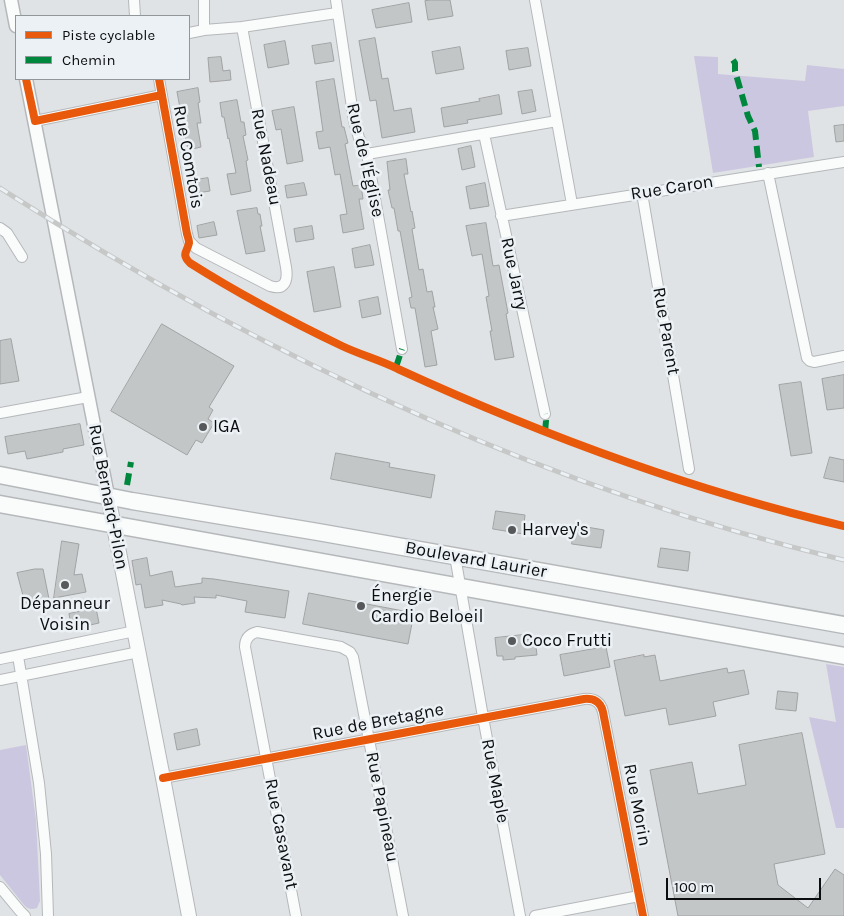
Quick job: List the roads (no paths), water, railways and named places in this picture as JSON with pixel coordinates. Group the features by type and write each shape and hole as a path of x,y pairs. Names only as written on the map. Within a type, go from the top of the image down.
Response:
{"main road":[{"name":"Boulevard Laurier","path":"0,475 108,496 844,624"},
{"name":"Rue Bernard-Pilon","path":"108,496 189,916"},
{"name":"Boulevard Laurier","path":"0,504 844,656"}],"street":[{"path":"11,0 15,21"},
{"path":"134,0 135,15"},
{"path":"204,0 204,30"},
{"name":"Rue de l'Église","path":"336,0 354,121 359,138 367,154 402,349"},
{"path":"535,0 572,204"},
{"path":"190,33 338,13"},
{"name":"Rue Nadeau","path":"242,27 286,267 286,282 282,285"},
{"name":"Rue Bernard-Pilon","path":"26,80 108,496"},
{"name":"Rue Comtois","path":"159,80 189,241 200,250 270,286 278,288 282,285"},
{"path":"35,121 162,95"},
{"path":"367,154 558,121"},
{"name":"Rue Jarry","path":"484,134 545,414"},
{"name":"Rue Caron","path":"501,216 844,162"},
{"path":"768,173 806,356 810,361 814,362 844,356"},
{"name":"Rue Parent","path":"642,193 689,469"},
{"path":"0,228 7,233 22,257"},
{"path":"0,413 88,397"},
{"name":"Rue Maple","path":"455,556 520,916"},
{"path":"0,659 135,632"},
{"name":"Rue Papineau","path":"250,635 257,632 341,648 350,652 353,657 403,916"},
{"name":"Rue Casavant","path":"250,635 246,642 246,647 296,916"},
{"path":"0,680 139,652"},
{"path":"18,656 39,783 46,854 48,916"},
{"name":"Rue de Bretagne","path":"163,778 584,699 592,699 597,702"},
{"name":"Rue Morin","path":"597,702 603,712 643,916"},
{"path":"0,887 25,916"},
{"path":"535,916 639,896"}],"railway":[{"path":"0,188 98,249 199,306 302,360 407,409 513,454 622,495 732,530 844,560"}],"place":[{"name":"IGA","path":"203,427"},
{"name":"Harvey's","path":"512,530"},
{"name":"Dépanneur Voisin","path":"65,585"},
{"name":"Énergie Cardio Beloeil","path":"361,606"},
{"name":"Coco Frutti","path":"512,641"}]}
